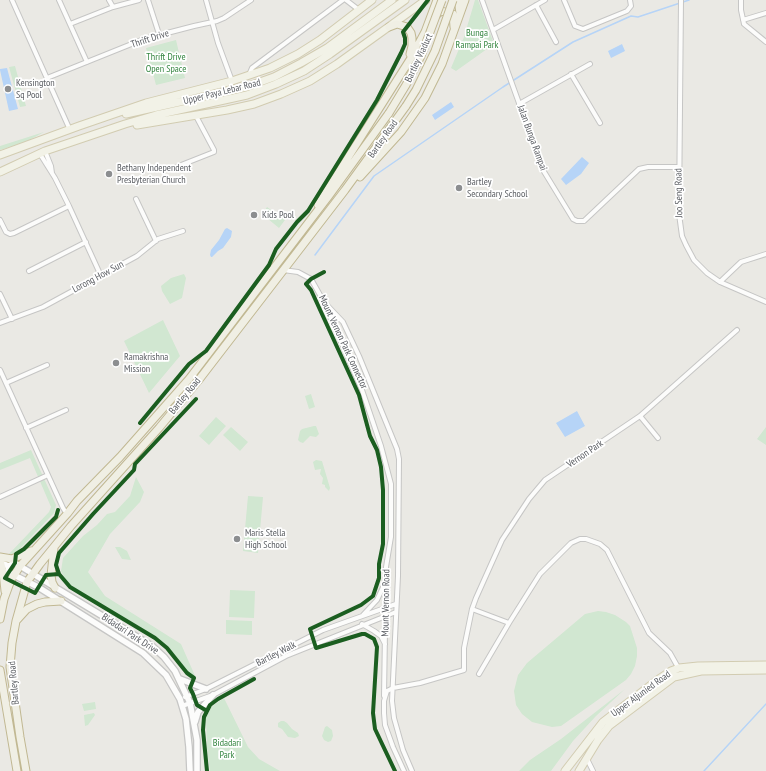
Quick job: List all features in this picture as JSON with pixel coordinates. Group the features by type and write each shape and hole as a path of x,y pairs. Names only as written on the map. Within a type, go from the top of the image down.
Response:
{"highway":[{"path":"314,216 317,206 324,193 407,64 425,32 437,0"},
{"name":"Bartley Viaduct","path":"389,113 421,56 442,0"},
{"name":"Bartley Viaduct","path":"406,106 416,90 435,51 453,0"},
{"path":"458,0 460,13"},
{"path":"345,190 354,184 400,132 425,98 442,64 464,0"},
{"path":"430,20 441,11 453,14 454,31"},
{"path":"389,27 397,24 402,25 411,33 412,46 407,64"},
{"name":"Bartley Road","path":"26,771 10,666 16,621 27,582 71,526 154,434 198,382 345,190 406,106"},
{"name":"Bartley Road","path":"0,619 4,599 11,580 20,566 77,501 120,457 189,379 314,216 389,113"},
{"path":"54,548 52,582 55,588"},
{"path":"0,557 12,559 35,549"},
{"path":"0,561 4,572 4,599"},
{"path":"16,621 27,609 32,606 45,602 61,601"},
{"name":"Bartley Road","path":"0,670 17,771"}],"main road":[{"name":"Upper Paya Lebar Road","path":"0,155 146,103 232,81 270,68 298,54 320,40 372,0"},
{"name":"Upper Paya Lebar Road","path":"79,126 246,87 274,77 327,48 392,0"},
{"name":"Upper Paya Lebar Road","path":"0,172 43,153 111,129 156,115 248,95 276,84 304,71 405,0"},
{"name":"Upper Paya Lebar Road","path":"111,129 196,116 254,104 310,81 426,0"},
{"name":"Upper Aljunied Road","path":"565,771 603,722 656,681 680,671 706,666 766,665"},
{"name":"Upper Aljunied Road","path":"579,771 602,734 609,726 680,671 766,670"}],"street":[{"path":"12,0 70,130"},
{"path":"59,0 87,62"},
{"path":"109,0 113,7"},
{"path":"70,24 113,7 139,0"},
{"path":"148,0 159,34"},
{"path":"206,0 212,23 232,81"},
{"name":"Thrift Drive","path":"47,78 159,34 200,24 212,23 224,18 251,0"},
{"path":"345,0 359,10"},
{"name":"Upper Paya Lebar Road","path":"249,75 252,68 345,0"},
{"name":"Jalan Bunga Rampai","path":"482,0 543,170 573,219 577,221 584,220 639,169 648,167 679,167"},
{"path":"493,30 545,0"},
{"path":"564,0 576,26 582,29 627,11 631,6 630,0"},
{"name":"Joo Seng Road","path":"681,0 678,214 682,236 694,260 707,273 720,282 766,302"},
{"path":"742,0 741,10 744,24 766,42"},
{"path":"536,5 556,42"},
{"path":"743,20 766,13"},
{"path":"519,104 590,64"},
{"path":"571,74 600,123"},
{"name":"Upper Paya Lebar Road","path":"176,167 214,152 196,116"},
{"path":"43,153 51,166 52,173 101,276"},
{"path":"136,199 156,241"},
{"path":"0,220 6,232 10,234 69,206"},
{"name":"Lorong How Sun","path":"0,323 43,306 137,256 156,241 182,232"},
{"path":"29,271 86,242"},
{"path":"720,282 741,262 766,254"},
{"name":"Mount Vernon Road","path":"283,270 298,272 311,279 324,302 362,390 381,446 391,484 391,537 386,567 384,713 385,725 404,771"},
{"path":"0,294 12,319"},
{"name":"Mount Vernon Road","path":"324,302 343,322 359,356 397,449 399,459 396,612 392,701 394,718 403,750 412,771"},
{"name":"Vernon Park","path":"393,688 420,683 464,670 464,648 472,609 489,566 502,540 529,499 545,480 573,463 640,416 737,330"},
{"path":"6,383 47,365"},
{"path":"0,370 67,514"},
{"path":"26,428 66,410"},
{"path":"640,416 658,438"},
{"path":"0,497 48,475"},
{"path":"391,484 399,483"},
{"path":"0,519 11,526"},
{"path":"480,674 509,623 540,574 571,543 580,539 593,541 600,544 607,550 649,633 670,653 680,671"},
{"path":"0,561 8,566 9,572 14,575"},
{"path":"8,566 15,563 20,566"},
{"name":"Bidadari Park Drive","path":"20,566 152,646 164,657 175,671 188,696 195,723 197,740 197,771"},
{"name":"Bidadari Park Drive","path":"14,575 38,587 143,653 166,675 180,699 188,729 190,771"},
{"path":"363,616 377,600 386,579"},
{"name":"Bartley Walk","path":"180,699 206,689 323,630 396,604"},
{"path":"472,609 509,623"},
{"name":"Bartley Walk","path":"182,706 213,694 286,656 362,624 396,612"},
{"path":"362,624 381,636 385,644"},
{"path":"166,675 171,678 175,678 175,671"},
{"path":"179,679 206,689"},
{"path":"384,701 387,691 393,688"},
{"path":"195,723 198,712 213,694"},
{"path":"579,771 591,770 587,758"}],"green space":[{"name":"Bunga Rampai Park","path":"475,0 478,0 494,44 456,71 451,68 464,37"},
{"name":"Thrift Drive Open Space","path":"176,40 185,78 156,85 146,48"},
{"path":"15,66 26,106 20,107 9,67"},
{"path":"44,132 26,142 0,150 0,146"},
{"path":"267,207 285,220 279,228 262,214"},
{"path":"184,274 186,278 182,298 170,304 162,291 161,286 171,278"},
{"path":"163,320 180,356 149,393 124,341"},
{"path":"311,394 315,407 309,409 305,396"},
{"path":"216,417 226,426 209,445 199,436"},
{"path":"316,426 319,434 316,437 310,436 303,443 298,440 302,429"},
{"path":"231,427 248,442 240,451 223,435"},
{"path":"766,427 766,445 757,439"},
{"path":"31,450 56,505 54,513 15,554 0,575 0,567 8,555 49,512 51,507 30,458 0,470 0,463"},
{"path":"316,460 322,461 330,488 329,491 325,485 322,484 323,478 320,474 321,469 315,470 313,462"},
{"path":"136,477 144,492 140,502 110,534 88,572 105,596 181,644 196,678 189,674 174,654 156,637 71,586 66,581 61,571 63,558 83,536 97,525 107,514 115,512 130,496"},
{"path":"248,496 263,497 258,553 243,551"},
{"path":"115,547 120,547 127,551 131,560 122,559"},
{"path":"230,590 255,591 254,618 229,617"},
{"path":"598,611 615,615 630,626 637,648 635,666 631,674 626,680 561,726 552,727 532,722 522,714 516,705 514,691 518,675 527,663 585,614"},
{"path":"226,620 252,621 252,635 226,634"},
{"path":"625,689 596,716 573,741 551,771 519,771 530,760 561,739"},
{"name":"Bidadari Park","path":"224,698 248,747 259,759 280,771 210,771 207,749 206,717 211,707"},
{"path":"95,702 96,709 84,711 82,704"},
{"path":"94,713 95,715 88,725 85,726 84,715"},
{"path":"281,721 287,723 298,733 299,736 295,738 288,737 282,729 278,727 278,723"},
{"path":"327,726 332,730 333,736 331,741 328,742 324,740 322,736 325,727"}],"water":[{"path":"622,44 625,51 611,58 608,51"},
{"name":"Kensington Sq Pool","path":"7,68 18,109 9,111 0,70"},
{"path":"451,102 454,107 435,120 432,115"},
{"path":"582,157 589,163 581,174 566,185 561,179"},
{"path":"227,228 232,231 231,237 223,248 211,257 211,250"},
{"path":"577,411 585,426 565,437 556,423"}],"waterway":[{"path":"315,255 374,176 503,87 573,42 631,16 638,17 689,0"},
{"path":"704,771 766,704"}],"cycle path":[{"path":"140,423 189,364 206,351 269,265 276,249 297,222 308,211 377,100 405,44 403,32 428,0"},
{"name":"Mount Vernon Park Connector","path":"324,272 311,279 306,284 311,290 359,395 370,436 377,450 381,467 383,490 383,544 379,564 379,578 373,596 361,605 310,629 316,648 362,634 374,639 377,647 373,713 375,729 395,771"},
{"path":"196,399 135,464 134,470 59,553 56,565 59,574 70,587 155,638 167,648 187,673 194,678 190,688 197,705 207,711"},
{"path":"58,510 56,517 24,549 16,554 15,563 5,578 35,593 46,575 59,574"},
{"path":"207,771 203,730 204,717 210,705 254,679"}],"place":[{"name":"Kensington Sq Pool","path":"8,89"},
{"name":"Bethany Independent Presbyterian Church","path":"109,174"},
{"name":"Bartley Secondary School","path":"459,188"},
{"name":"Kids Pool","path":"254,215"},
{"name":"Ramakrishna Mission","path":"116,363"},
{"name":"Maris Stella High School","path":"237,539"}]}
